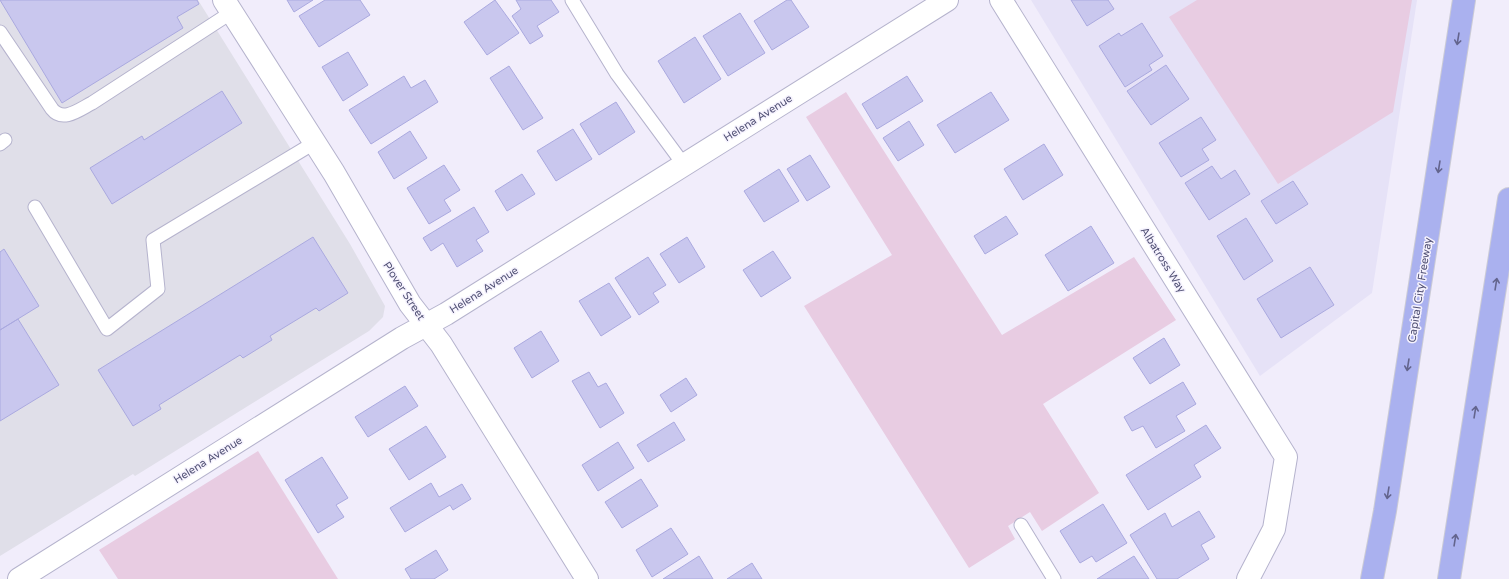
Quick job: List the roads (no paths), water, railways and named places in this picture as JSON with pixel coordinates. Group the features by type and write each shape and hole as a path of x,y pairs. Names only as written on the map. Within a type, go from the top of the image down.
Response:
{"highway":[{"name":"Capital City Freeway","path":"1372,579 1387,503 1464,0"},
{"path":"1449,579 1509,199"}],"street":[{"name":"Helena Avenue","path":"20,579 402,338 446,314 947,0"},
{"name":"Albatross Way","path":"1002,0 1286,457 1274,529 1248,579"},
{"name":"Plover Street","path":"228,6 314,142 410,304 440,344 587,579"}],"lane":[{"path":"572,0 617,74 684,165"},
{"path":"0,32 55,114 61,116 68,115 92,102 228,6"},
{"path":"35,207 107,329 158,289 153,240 314,142"},
{"path":"1021,525 1054,579"}]}
